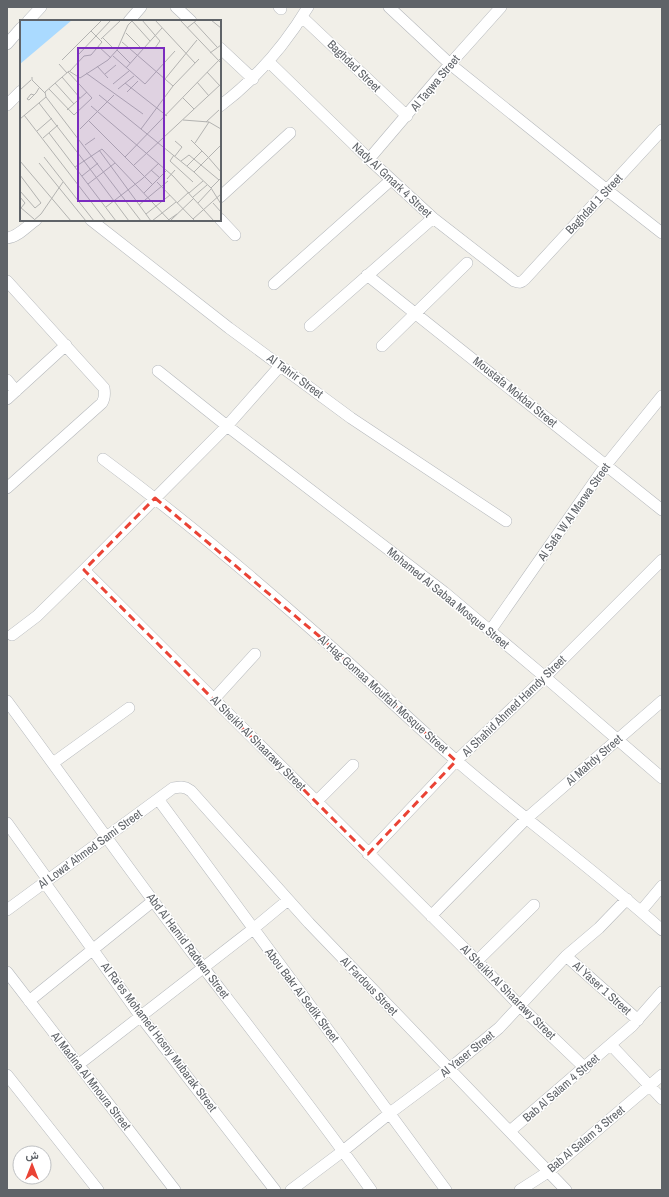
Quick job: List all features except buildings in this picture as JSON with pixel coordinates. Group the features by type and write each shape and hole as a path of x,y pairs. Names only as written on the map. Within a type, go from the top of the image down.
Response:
{"street":[{"path":"29,20 40,7"},
{"path":"130,20 141,7"},
{"path":"176,7 190,20"},
{"path":"221,105 253,79 269,62 308,7"},
{"path":"389,7 450,64 662,233"},
{"name":"Al Taqwa Street","path":"369,159 496,9"},
{"name":"Baghdad Street","path":"302,17 406,116"},
{"path":"7,44 20,29"},
{"path":"221,49 253,79"},
{"name":"Nady Al Gmark 4 Street","path":"269,62 432,218 514,281 522,282 525,279"},
{"path":"7,105 20,92"},
{"name":"Baghdad 1 Street","path":"525,279 662,130"},
{"path":"221,195 290,133"},
{"path":"274,284 391,180"},
{"path":"310,326 432,218"},
{"path":"221,220 235,235"},
{"path":"7,238 19,233 35,221"},
{"name":"Al Tahrir Street","path":"92,221 229,328 351,418 506,521"},
{"path":"382,346 467,263"},
{"name":"Moustafa Mokbal Street","path":"367,275 662,510"},
{"path":"7,281 104,388 104,399 102,403 7,488"},
{"path":"7,399 66,345"},
{"path":"12,635 37,616 84,570 227,426 280,366"},
{"name":"Mohamed Al Sabaa Mosque Street","path":"158,371 227,426 444,592 662,778"},
{"path":"7,380 16,391"},
{"name":"Al Safa W Al Marwa Street","path":"490,631 606,465 662,396"},
{"name":"Al Hag Gomaa Mouftah Mosque Street","path":"102,459 155,498 223,553 301,620 456,761 627,899 662,930"},
{"name":"Al Shahid Ahmed Hamdy Street","path":"368,854 456,761 545,677 662,560"},
{"name":"Al Sheikh Al Shaarawy Street","path":"84,570 432,916 520,1006 585,1068"},
{"path":"214,699 255,654"},
{"name":"Abd Al Hamid Radwan Street","path":"7,701 153,901 344,1151 371,1190"},
{"name":"Al Mahdy Street","path":"526,819 662,701"},
{"path":"53,763 129,708"},
{"path":"316,802 353,765"},
{"name":"Al Fardous Street","path":"173,788 180,787 191,791 288,900 566,1190"},
{"name":"Al Lowa' Ahmed Sami Street","path":"7,910 173,788"},
{"name":"Abou Bakr Al Sedik Street","path":"158,799 446,1190"},
{"path":"432,916 526,819"},
{"name":"Al Ra'es Mohamed Hosny Mubarak Street","path":"7,823 93,950 141,1017 275,1190"},
{"path":"641,911 662,886"},
{"name":"Al Yaser Street","path":"291,1190 344,1151 499,1028 566,956 599,928 627,899"},
{"path":"78,1065 204,968 288,900"},
{"path":"29,1001 153,901"},
{"path":"477,961 534,905"},
{"name":"Al Yaser 1 Street","path":"566,956 638,1020"},
{"name":"Al Madina Al Mnoura Street","path":"7,972 175,1190"},
{"name":"Bab Al Salam 4 Street","path":"510,1131 612,1045 638,1020 662,992"},
{"path":"612,1045 662,1099"},
{"path":"7,1075 98,1190"},
{"name":"Bab Al Salam 3 Street","path":"520,1190 548,1172 662,1075"}],"highlighted area":[{"path":"155,498 319,636 456,761 368,854 84,570"}]}
